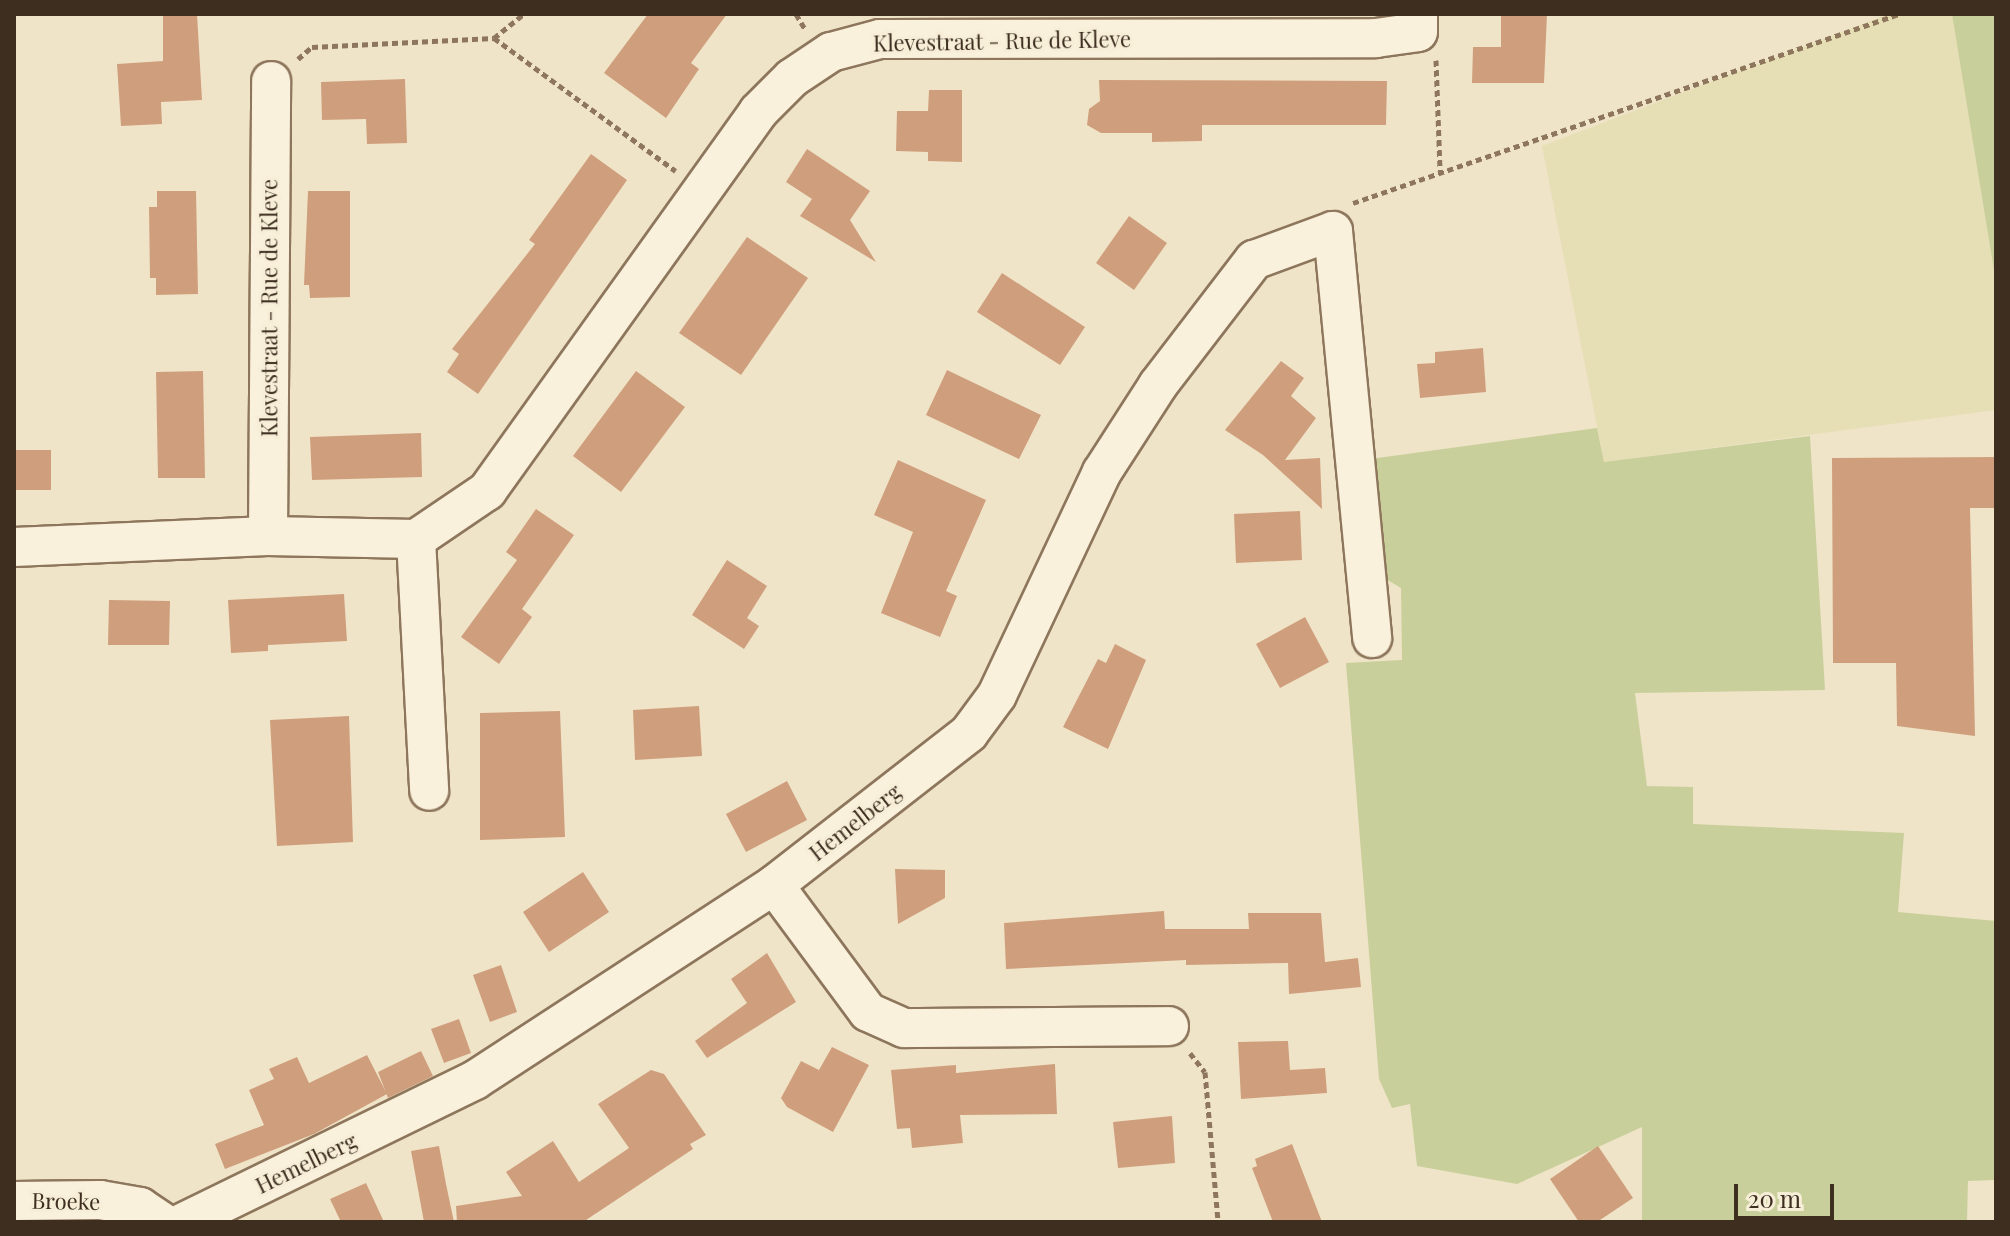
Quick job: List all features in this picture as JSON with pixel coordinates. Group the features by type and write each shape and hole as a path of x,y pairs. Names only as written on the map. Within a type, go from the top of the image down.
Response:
{"street":[{"name":"Klevestraat - Rue de Kleve","path":"416,539 487,491 758,112 792,78 831,52 880,39 1376,38 1418,23"},
{"name":"Klevestraat - Rue de Kleve","path":"268,536 271,81"},
{"path":"1333,231 1372,638"},
{"name":"Hemelberg","path":"184,1222 475,1080 774,885 969,733 997,695 1102,472 1158,385 1254,260 1333,231"},
{"path":"14,547 268,536 416,539 429,791"},
{"path":"774,885 868,1012 904,1028 1169,1026"},
{"name":"Broeke","path":"14,1201 100,1200 140,1207 162,1222"}],"path":[{"path":"271,81 312,47 494,38 524,14"},
{"path":"1333,231 1354,201 1440,171 1522,148 1899,14"},
{"path":"1418,23 1436,58 1440,171"},
{"path":"494,38 703,190"},
{"path":"1205,1072 1218,1222"}],"shaded area":[{"path":"1889,14 1952,14 1996,283 1996,410 1604,462 1542,146"}],"green space":[{"path":"1952,14 1996,14 1996,283"},
{"path":"1597,428 1604,462 1810,436 1825,690 1635,693 1647,786 1693,787 1693,824 1904,833 1898,912 1996,921 1996,1180 1968,1181 1967,1222 1642,1222 1642,1127 1517,1184 1417,1166 1410,1104 1392,1108 1379,1079 1346,663 1402,660 1401,588 1374,572 1370,459"}],"building":[{"path":"163,14 197,14 202,100 161,102 162,124 121,126 117,64 163,61"},
{"path":"648,14 727,14 691,63 699,69 666,118 604,73"},
{"path":"1501,14 1547,14 1544,83 1472,83 1473,47 1501,47"},
{"path":"405,79 407,143 367,144 366,119 322,120 321,82"},
{"path":"1099,80 1387,81 1386,125 1202,125 1202,141 1152,142 1152,133 1101,133 1087,125 1089,109 1100,101"},
{"path":"929,90 962,90 962,162 928,161 928,152 896,151 897,111 928,111"},
{"path":"807,149 870,191 850,220 876,262 800,216 812,199 786,182"},
{"path":"591,154 627,180 478,394 447,372 459,354 452,349 535,244 529,240"},
{"path":"157,191 196,191 198,294 156,295 156,278 150,278 149,207 157,207"},
{"path":"308,191 350,191 350,297 310,298 309,285 304,285"},
{"path":"1129,216 1167,243 1134,290 1096,263"},
{"path":"747,237 808,278 741,375 679,333"},
{"path":"1002,273 1085,327 1060,365 977,312"},
{"path":"1483,348 1486,392 1420,398 1417,364 1435,363 1435,352"},
{"path":"1281,361 1304,378 1291,396 1316,418 1285,460 1320,458 1322,509 1263,455 1225,430"},
{"path":"947,370 1041,415 1019,459 926,415"},
{"path":"203,371 205,478 158,478 156,372"},
{"path":"636,371 685,407 621,492 573,456"},
{"path":"421,433 422,477 312,480 310,437"},
{"path":"14,450 51,450 51,490 14,490"},
{"path":"1996,457 1996,508 1970,508 1975,736 1897,726 1896,663 1833,663 1832,458"},
{"path":"898,460 986,500 946,591 957,596 940,637 881,613 913,532 874,515"},
{"path":"536,509 574,535 522,609 532,617 499,664 461,637 517,560 506,552"},
{"path":"1300,511 1302,560 1236,563 1234,514"},
{"path":"727,560 767,586 747,618 759,626 744,649 692,615"},
{"path":"344,594 347,641 268,645 268,651 231,653 228,600"},
{"path":"109,600 170,601 169,645 108,645"},
{"path":"1305,617 1329,662 1280,688 1256,644"},
{"path":"1115,644 1146,660 1108,749 1063,727 1098,659 1106,663"},
{"path":"699,706 702,756 635,760 633,710"},
{"path":"560,711 565,837 480,840 480,713"},
{"path":"349,716 353,842 277,846 270,720"},
{"path":"787,781 807,820 746,852 726,814"},
{"path":"895,869 945,870 945,898 898,924"},
{"path":"583,872 609,912 549,952 523,912"},
{"path":"1164,911 1165,929 1249,929 1248,913 1321,913 1325,962 1358,958 1361,987 1289,994 1288,963 1186,965 1186,960 1006,969 1004,923"},
{"path":"767,953 796,1002 707,1058 695,1041 747,1003 731,979"},
{"path":"501,965 517,1012 490,1022 473,975"},
{"path":"459,1019 471,1053 444,1063 431,1029"},
{"path":"1288,1041 1290,1070 1325,1068 1327,1093 1241,1099 1238,1042"},
{"path":"832,1047 869,1065 833,1132 787,1107 781,1098 801,1061 819,1070"},
{"path":"421,1051 433,1076 388,1098 378,1072"},
{"path":"367,1055 387,1094 314,1134 225,1169 215,1144 264,1125 249,1090 274,1079 269,1069 297,1057 309,1083"},
{"path":"1055,1064 1057,1114 960,1115 963,1143 912,1148 910,1128 897,1129 891,1070 956,1065 956,1073"},
{"path":"651,1070 664,1074 706,1135 690,1144 693,1149 583,1222 457,1222 456,1206 522,1196 506,1172 553,1141 579,1182 629,1148 598,1104"},
{"path":"1172,1116 1175,1163 1118,1168 1113,1122"},
{"path":"1292,1144 1322,1222 1273,1222 1252,1168 1257,1166 1255,1159"},
{"path":"439,1146 454,1222 424,1222 411,1151"},
{"path":"1598,1146 1633,1198 1597,1222 1579,1222 1550,1179"},
{"path":"366,1183 384,1222 341,1222 330,1199"}]}
